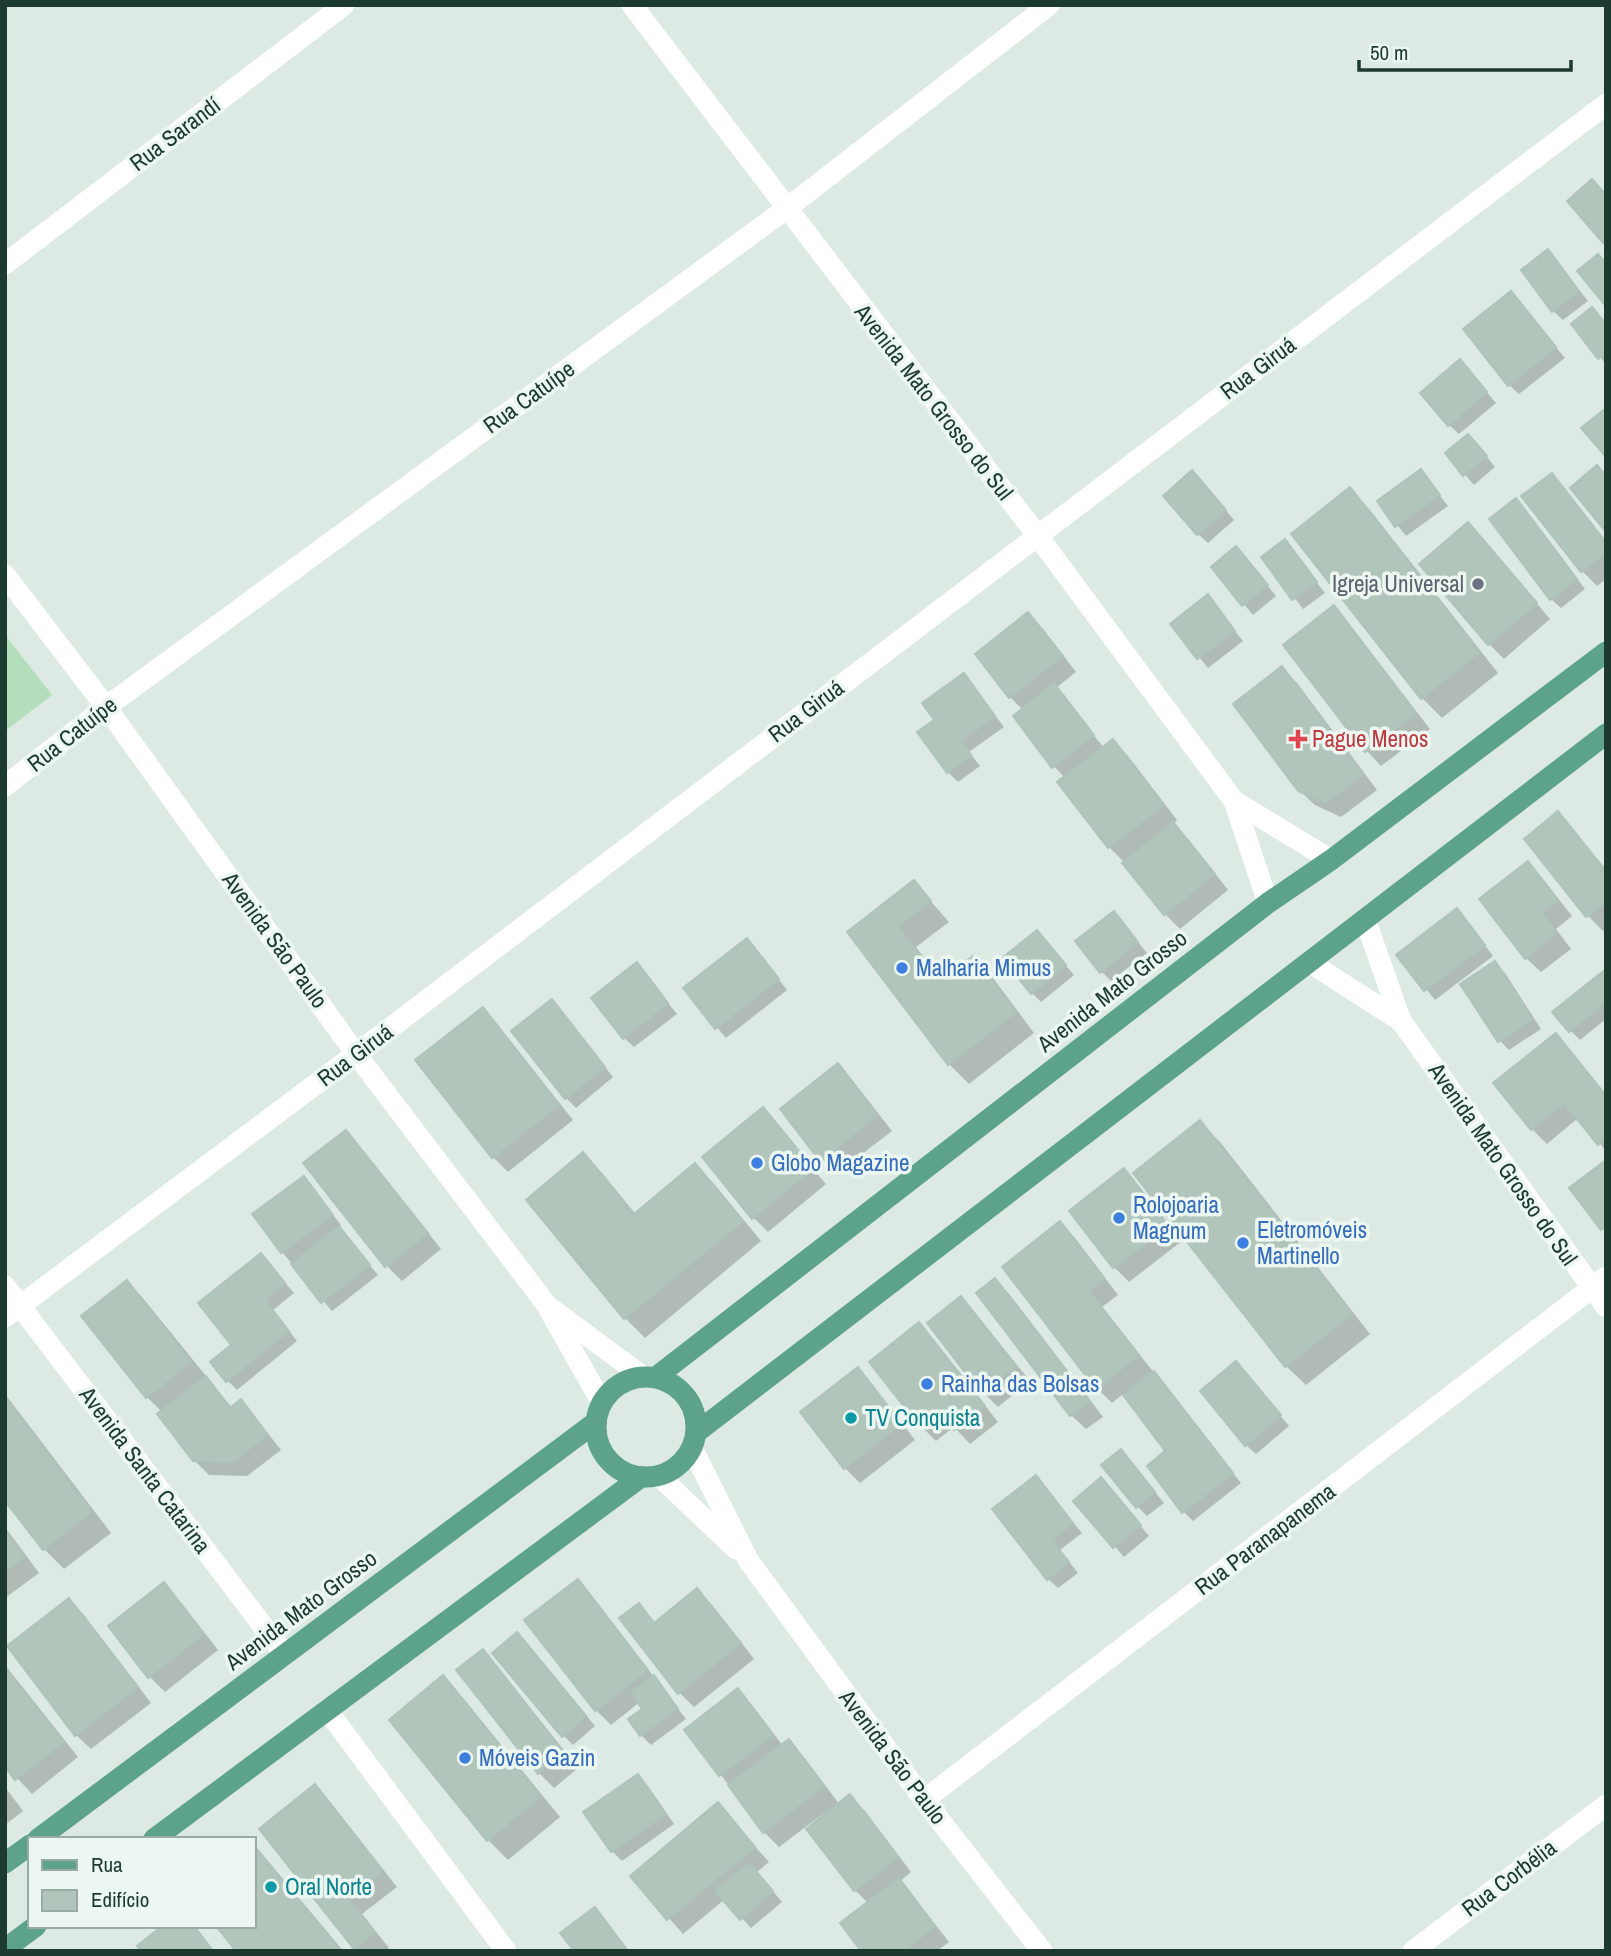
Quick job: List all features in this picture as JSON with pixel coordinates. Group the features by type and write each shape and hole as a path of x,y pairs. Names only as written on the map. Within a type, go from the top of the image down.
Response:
{"main road":[{"name":"Avenida Mato Grosso","path":"649,1377 1268,903 1331,860 1606,652"},
{"path":"157,1837 327,1710 650,1477 677,1467 694,1440 1606,734"},
{"path":"650,1477 628,1474 607,1459 597,1436 599,1413 617,1386 624,1381 649,1377 670,1382 682,1391 691,1403 696,1417 694,1440"},
{"name":"Avenida Mato Grosso","path":"41,1837 285,1655 599,1413"},
{"path":"5,1863 28,1846"},
{"path":"5,1949 33,1928"}],"street":[{"name":"Rua Sarandí","path":"5,264 344,5"},
{"name":"Avenida Mato Grosso do Sul","path":"632,5 1037,536 1234,802"},
{"name":"Rua Catuípe","path":"5,786 106,707 786,209 1049,5"},
{"name":"Rua Giruá","path":"13,1311 356,1054 1606,104"},
{"name":"Avenida São Paulo","path":"5,575 106,707 356,1054 546,1304 599,1413"},
{"path":"1234,802 1331,860"},
{"path":"1234,802 1268,903"},
{"path":"1365,919 1401,1021"},
{"path":"1309,962 1401,1021"},
{"name":"Avenida Mato Grosso do Sul","path":"1401,1021 1598,1283 1606,1307"},
{"name":"Rua Paranapanema","path":"924,1800 1598,1283"},
{"name":"Avenida Santa Catarina","path":"5,1286 13,1311 285,1655"},
{"name":"Avenida São Paulo","path":"546,1304 649,1377"},
{"name":"Avenida São Paulo","path":"694,1440 748,1560 924,1800 1042,1951"},
{"name":"Avenida São Paulo","path":"650,1477 748,1560"},
{"path":"327,1710 506,1951"},
{"name":"Rua Corbélia","path":"1413,1951 1606,1805"}],"green space":[{"path":"5,635 52,695 5,731"}],"building":[{"path":"1592,179 1606,195 1606,241 1603,243 1567,201"},
{"path":"1548,249 1579,291 1552,312 1521,270"},
{"path":"1598,254 1606,263 1604,304 1577,271"},
{"path":"1511,291 1556,347 1508,386 1463,329"},
{"path":"1592,307 1606,324 1606,353 1598,359 1571,324"},
{"path":"1460,359 1487,392 1448,426 1420,393"},
{"path":"1606,408 1606,457 1581,428"},
{"path":"1468,434 1487,456 1463,476 1445,453"},
{"path":"1597,465 1606,476 1606,532 1570,488"},
{"path":"1421,469 1440,495 1395,527 1377,501"},
{"path":"1192,470 1226,510 1197,535 1163,496"},
{"path":"1552,473 1606,543 1606,553 1581,572 1521,496"},
{"path":"1350,487 1480,652 1421,699 1291,534"},
{"path":"1516,498 1577,579 1550,600 1489,519"},
{"name":"Igreja Universal","path":"1468,522 1537,603 1488,645 1419,564"},
{"path":"1285,539 1317,582 1292,600 1261,557"},
{"path":"1236,546 1268,585 1242,606 1211,567"},
{"path":"1208,594 1235,631 1197,659 1170,624"},
{"path":"1334,605 1416,713 1365,752 1283,645"},
{"path":"1028,612 1063,656 1009,698 975,654"},
{"name":"Pague Menos","path":"1282,666 1363,775 1325,803 1298,791 1233,704"},
{"path":"964,673 995,716 961,741 971,755 947,773 917,732 934,720 922,703"},
{"path":"1054,683 1094,735 1052,768 1013,716"},
{"path":"1113,739 1164,805 1108,848 1057,782"},
{"path":"1558,811 1606,871 1606,902 1586,917 1524,839"},
{"path":"1173,822 1215,874 1164,915 1122,863"},
{"path":"1528,861 1558,900 1542,913 1557,933 1525,959 1479,899"},
{"name":"Malharia Mimus","path":"914,880 931,901 898,926 940,981 973,956 1016,1012 948,1065 847,932"},
{"path":"1457,908 1485,945 1424,991 1396,955"},
{"path":"1114,911 1138,942 1100,973 1075,941"},
{"path":"1037,930 1066,965 1031,994 1002,958"},
{"path":"747,938 779,979 715,1029 683,988"},
{"path":"1495,961 1533,1019 1498,1042 1460,984"},
{"path":"637,962 668,1003 623,1039 591,998"},
{"path":"1606,969 1606,1002 1569,1032 1552,1012"},
{"path":"552,999 605,1067 565,1099 511,1031"},
{"path":"483,1007 559,1105 492,1158 415,1060"},
{"path":"1556,1033 1606,1096 1606,1138 1598,1145 1564,1103 1531,1130 1493,1083"},
{"path":"838,1063 878,1115 820,1161 780,1109"},
{"name":"Globo Magazine","path":"763,1107 813,1168 752,1219 702,1157"},
{"name":"Eletromóveis Martinello","path":"1200,1120 1352,1314 1285,1367 1133,1173"},
{"path":"346,1130 428,1233 385,1267 303,1163"},
{"path":"583,1152 634,1214 695,1163 743,1221 624,1319 526,1200"},
{"path":"1606,1160 1606,1226 1601,1230 1569,1188"},
{"name":"Rolojoaria Magnum","path":"1124,1168 1168,1226 1113,1268 1069,1211"},
{"path":"304,1176 333,1215 281,1253 252,1214"},
{"path":"1060,1221 1105,1279 1089,1291 1139,1355 1096,1389 1002,1267"},
{"path":"339,1226 370,1265 321,1303 291,1264"},
{"path":"261,1253 285,1283 265,1300 289,1331 226,1382 210,1362 231,1345 198,1303"},
{"path":"995,1278 1090,1401 1070,1416 976,1293"},
{"path":"127,1280 191,1362 146,1398 81,1316"},
{"path":"961,1296 1016,1366 981,1393 927,1323"},
{"name":"Rainha das Bolsas","path":"919,1322 985,1406 954,1430 940,1412 920,1427 869,1362"},
{"path":"1236,1361 1281,1415 1245,1446 1200,1391"},
{"name":"TV Conquista","path":"858,1367 901,1424 844,1469 800,1412"},
{"path":"1154,1371 1233,1473 1182,1513 1147,1466 1165,1451 1123,1395"},
{"path":"206,1376 230,1408 241,1399 268,1435 232,1462 193,1461 157,1414"},
{"path":"5,1397 92,1512 43,1550 5,1501"},
{"path":"1121,1449 1155,1492 1136,1508 1101,1465"},
{"path":"1036,1475 1073,1523 1052,1540 1069,1562 1047,1580 992,1509"},
{"path":"1101,1477 1141,1525 1113,1548 1073,1501"},
{"path":"5,1530 25,1557 5,1572"},
{"path":"578,1579 648,1670 595,1711 524,1620"},
{"path":"164,1582 204,1634 148,1678 108,1626"},
{"path":"697,1588 741,1643 678,1694 619,1618 639,1603 654,1623"},
{"path":"69,1598 138,1687 75,1736 7,1646"},
{"path":"517,1632 586,1716 562,1737 492,1653"},
{"path":"483,1649 564,1753 538,1774 456,1670"},
{"path":"5,1667 64,1742 15,1780 5,1767"},
{"name":"Móveis Gazin","path":"443,1675 541,1796 487,1841 389,1720"},
{"path":"654,1675 678,1709 640,1736 628,1719 642,1709 631,1692"},
{"path":"738,1688 773,1735 719,1776 684,1730"},
{"path":"789,1739 824,1786 763,1833 728,1785"},
{"path":"638,1774 666,1814 611,1852 583,1812"},
{"path":"315,1784 383,1871 349,1899 375,1932 354,1949 259,1829"},
{"path":"850,1794 898,1857 854,1891 806,1829"},
{"path":"718,1802 755,1847 667,1920 630,1876"},
{"name":"Oral Norte","path":"256,1848 342,1951 236,1951 218,1928 256,1928"},
{"path":"749,1863 773,1891 740,1920 715,1891"},
{"path":"899,1878 935,1926 904,1951 861,1951 840,1923"},
{"path":"595,1907 628,1951 574,1951 560,1933"},
{"path":"160,1928 196,1928 213,1951 141,1951 137,1946"}],"place":[{"name":"Igreja Universal","path":"1478,584"},
{"name":"Pague Menos","path":"1298,739"},
{"name":"Malharia Mimus","path":"902,968"},
{"name":"Globo Magazine","path":"757,1163"},
{"name":"Rolojoaria Magnum","path":"1119,1218"},
{"name":"Eletromóveis Martinello","path":"1243,1243"},
{"name":"Rainha das Bolsas","path":"927,1384"},
{"name":"TV Conquista","path":"851,1418"},
{"name":"Móveis Gazin","path":"465,1758"},
{"name":"Oral Norte","path":"271,1887"}]}
